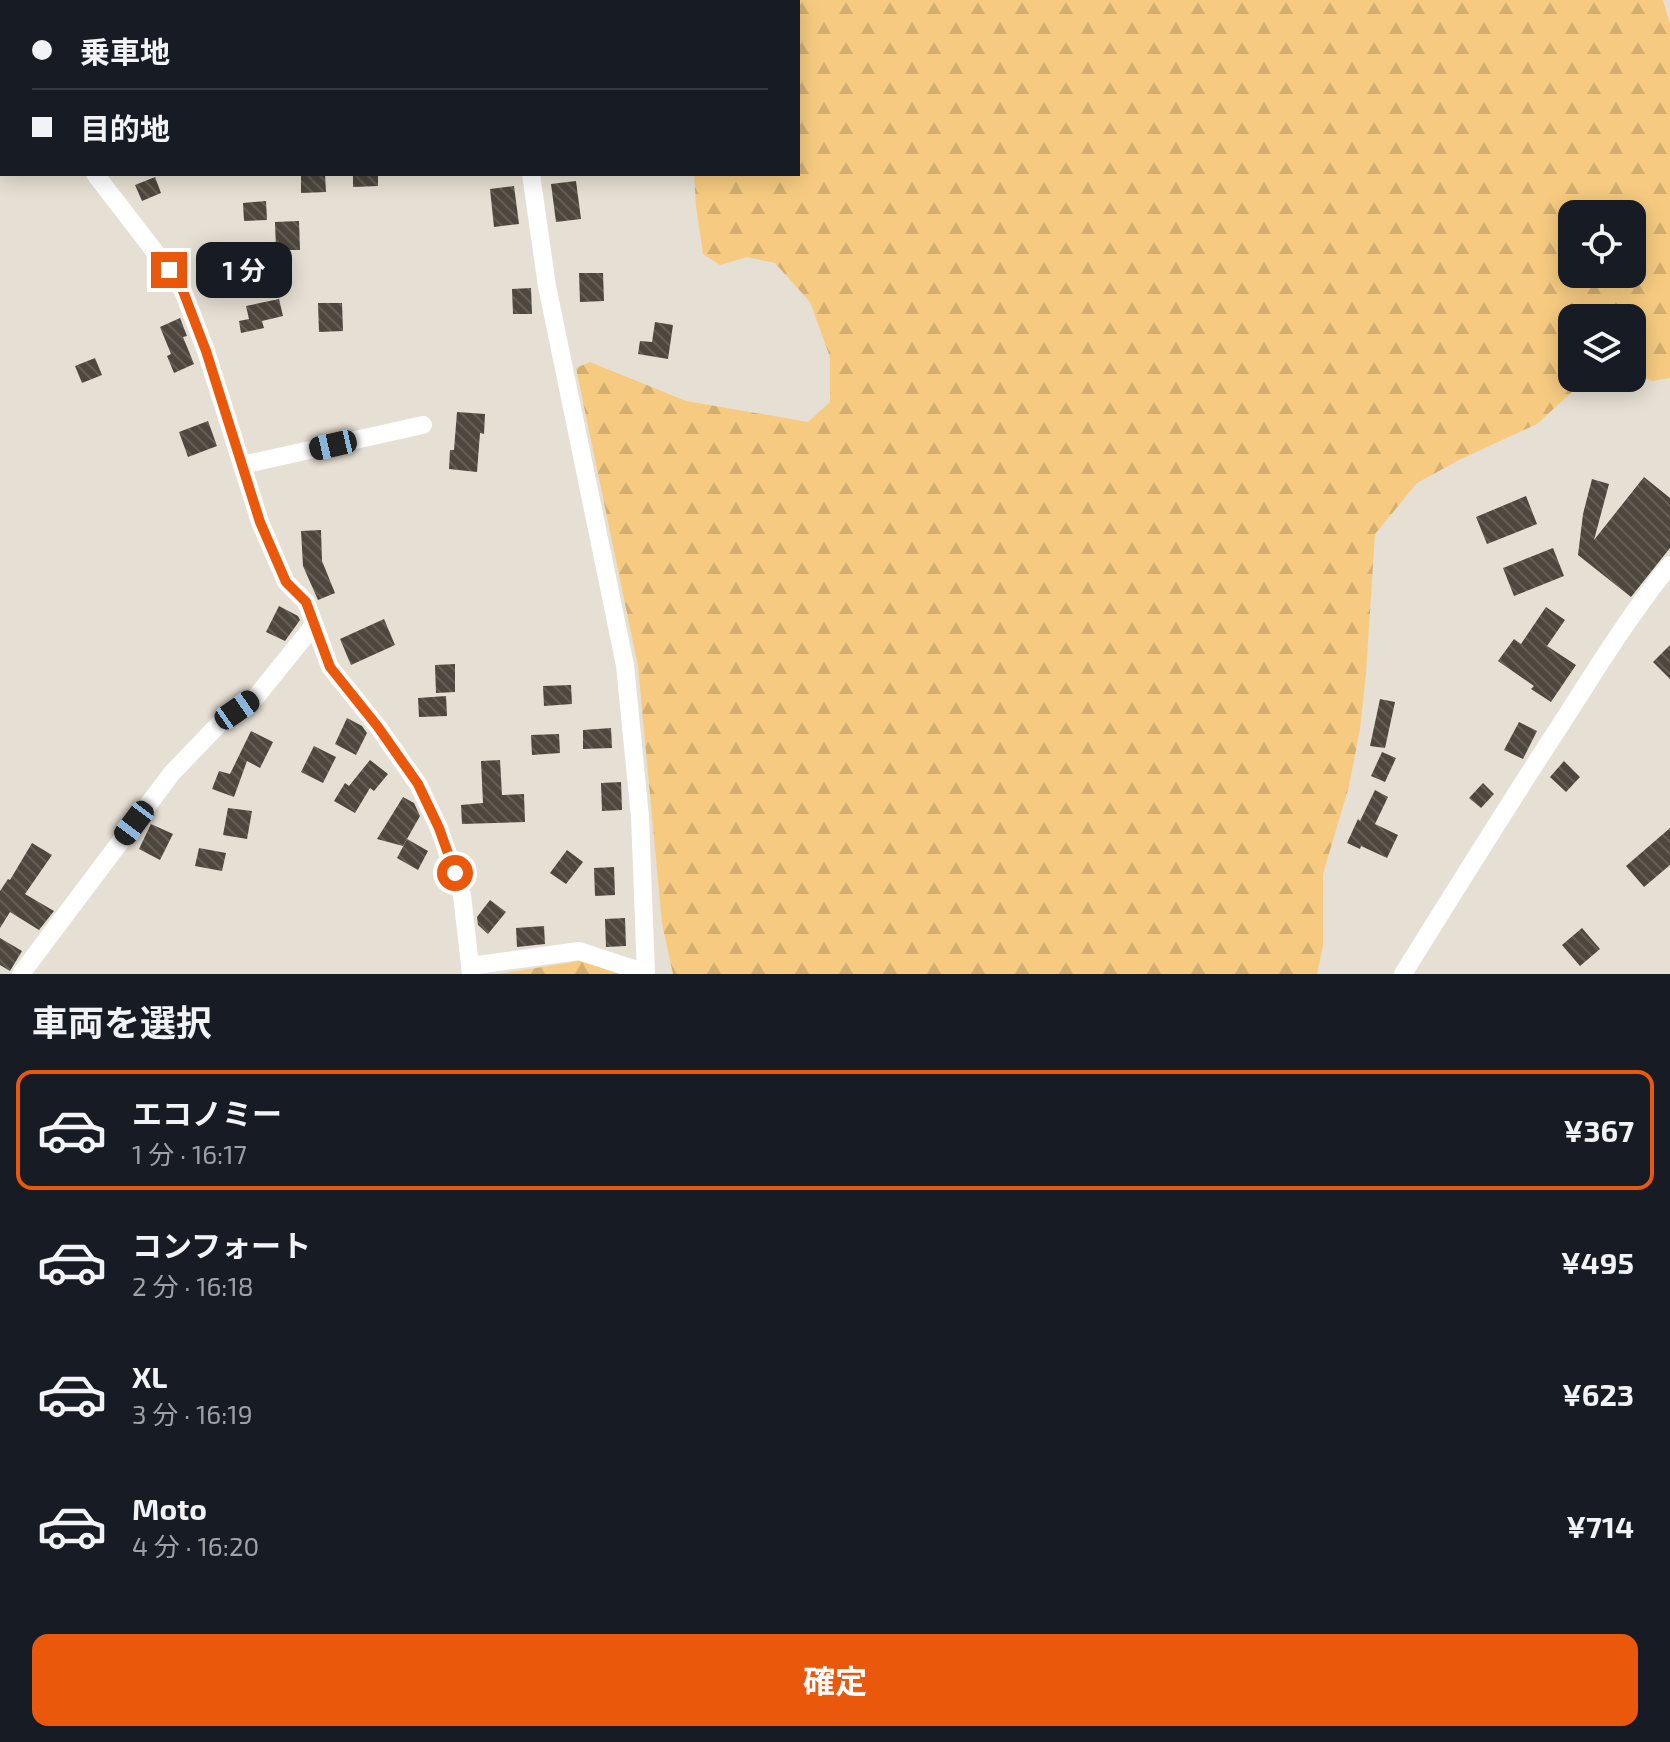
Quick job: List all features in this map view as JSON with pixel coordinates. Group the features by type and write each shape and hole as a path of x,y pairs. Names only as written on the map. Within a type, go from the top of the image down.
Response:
{"street":[{"path":"97,176 183,291 206,351 260,522 286,582 306,602 330,667 418,784 439,828 462,895 470,970 579,951 646,973 640,817 625,665 547,286 531,176"},
{"path":"242,465 423,425"},
{"path":"1403,974 1593,673 1670,565"},
{"path":"21,974 172,773 220,723 255,698 314,625"}],"green space":[{"path":"800,0 1663,0 1670,24 1670,378 1653,381 1646,378 1646,304 1558,304 1558,392 1572,392 1537,424 1417,483 1375,534 1360,729 1349,786 1323,874 1323,946 1317,974 673,974 662,923 638,666 576,368 590,362 686,401 808,422 830,402 830,357 810,302 775,263 747,257 720,265 703,254 694,176 800,176"},
{"path":"580,961 620,974 499,974"}],"building":[{"path":"301,176 325,176 326,192 301,193"},
{"path":"353,176 378,176 378,186 353,187"},
{"path":"155,177 161,193 142,201 135,185"},
{"path":"576,181 581,219 556,222 551,184"},
{"path":"514,186 519,224 494,227 490,189"},
{"path":"266,201 267,220 244,221 243,203"},
{"path":"299,221 300,250 276,250 275,222"},
{"path":"579,273 603,273 604,301 580,302"},
{"path":"531,288 532,314 513,314 512,289"},
{"path":"279,299 283,316 262,321 264,328 241,333 239,321 249,319 246,306"},
{"path":"318,303 342,303 343,331 319,332"},
{"path":"180,318 187,336 183,337 194,364 174,373 167,356 171,354 160,327"},
{"path":"655,322 673,325 668,359 638,354 640,341 652,342"},
{"path":"95,358 102,375 82,383 75,366"},
{"path":"457,412 485,414 477,472 449,469"},
{"path":"208,421 217,446 188,457 179,432"},
{"path":"1644,477 1670,498 1670,548 1631,597 1578,555 1583,514 1592,479 1609,484 1594,540"},
{"path":"1526,496 1537,524 1487,544 1476,517"},
{"path":"321,530 322,561 335,593 318,600 303,566 301,531"},
{"path":"1553,548 1564,576 1514,596 1503,568"},
{"path":"279,606 300,620 285,641 266,632"},
{"path":"1546,607 1565,620 1547,646 1576,665 1551,702 1498,661 1514,639 1521,644"},
{"path":"384,619 395,645 351,665 340,639"},
{"path":"1670,645 1670,679 1653,662"},
{"path":"455,664 455,692 436,693 435,665"},
{"path":"571,685 572,704 544,706 543,686"},
{"path":"446,696 447,716 419,717 418,698"},
{"path":"1380,699 1395,702 1385,748 1370,746"},
{"path":"347,718 362,726 367,733 356,755 335,744"},
{"path":"1519,722 1537,731 1523,759 1504,750"},
{"path":"611,728 612,748 583,749 583,730"},
{"path":"251,731 273,742 260,768 247,761 234,797 212,789 219,771 230,774"},
{"path":"559,734 560,753 532,755 531,735"},
{"path":"314,746 336,757 323,783 301,772"},
{"path":"1382,752 1396,758 1385,782 1371,776"},
{"path":"370,760 388,774 374,791 370,788 355,813 334,801 345,783 349,786"},
{"path":"500,760 502,795 524,794 525,822 462,824 461,805 483,803 481,761"},
{"path":"1564,761 1580,777 1566,792 1550,777"},
{"path":"621,782 622,810 602,811 601,783"},
{"path":"1483,783 1494,794 1481,808 1469,798"},
{"path":"1375,790 1388,797 1375,824 1398,835 1387,858 1347,843"},
{"path":"403,797 414,803 420,816 403,846 377,839"},
{"path":"228,808 252,811 247,839 223,835"},
{"path":"151,824 173,834 160,860 139,849"},
{"path":"1670,828 1670,865 1644,887 1626,866"},
{"path":"407,839 428,851 418,870 397,858"},
{"path":"32,843 52,855 25,894 54,911 39,930 10,912 0,928 0,891"},
{"path":"199,848 226,853 222,871 195,866"},
{"path":"567,850 583,862 566,884 550,873"},
{"path":"614,867 615,895 595,896 594,868"},
{"path":"490,900 506,912 488,934 478,925 477,917"},
{"path":"625,918 626,946 606,947 605,919"},
{"path":"544,926 545,944 517,947 516,928"},
{"path":"1582,928 1600,949 1580,966 1562,945"},
{"path":"0,938 22,951 10,971 0,965"}],"route":[{"path":"169,270 183,291 206,351 260,522 286,582 306,602 330,667 418,784 439,828 455,873"}]}
